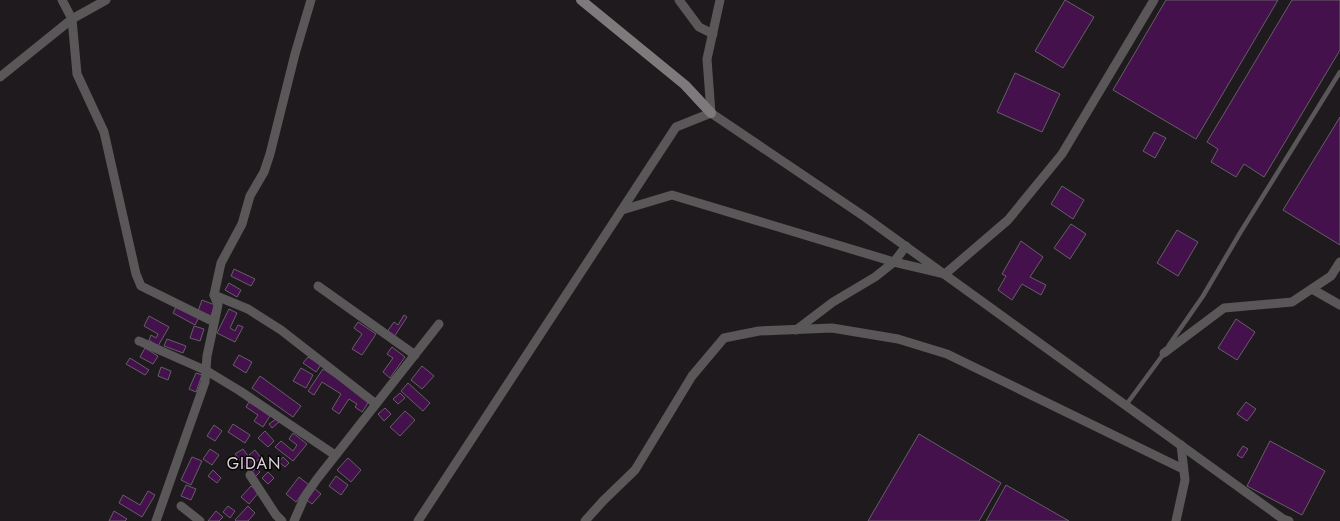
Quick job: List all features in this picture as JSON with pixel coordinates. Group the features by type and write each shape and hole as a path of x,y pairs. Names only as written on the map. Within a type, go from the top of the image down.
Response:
{"street":[{"path":"62,0 72,19 76,74 104,132 136,274 141,286 214,322"},
{"path":"0,77 72,19 106,0"},
{"path":"156,521 177,457 202,392 207,371 207,356 218,305 214,295 221,263 242,224 250,196 264,172 270,154 295,54 311,0"},
{"path":"580,0 685,84 711,113 865,217 1283,519 1289,521"},
{"path":"678,0 699,27 713,34"},
{"path":"711,113 707,59 720,0"},
{"path":"945,274 1008,220 1062,154 1154,0"},
{"path":"418,521 676,127 711,113"},
{"path":"622,210 672,195 894,262 945,274"},
{"path":"796,330 833,302 875,277 894,262 906,246"},
{"path":"1164,353 1224,308 1292,302 1331,276 1340,262"},
{"path":"318,286 415,355"},
{"path":"1312,289 1340,305"},
{"path":"214,295 248,309 281,330 376,404"},
{"path":"294,521 305,496 335,455 440,324"},
{"path":"585,521 635,470 692,376 724,338 759,331 832,328 898,339 947,354 1183,469"},
{"path":"139,341 207,371 240,391 335,455"},
{"path":"1176,521 1185,480 1181,445"},
{"path":"250,475 276,515 282,521"},
{"path":"182,506 200,521"}],"lane":[{"path":"1126,405 1203,296 1240,233 1340,72"}],"building":[{"path":"1065,0 1094,17 1063,68 1035,51"},
{"path":"1166,0 1278,0 1196,139 1113,90"},
{"path":"1292,0 1340,0 1340,50 1264,177 1244,164 1236,177 1211,162 1218,149 1207,142"},
{"path":"1015,73 1060,94 1042,132 997,112"},
{"path":"1340,117 1340,245 1283,210"},
{"path":"1154,132 1166,138 1155,158 1143,151"},
{"path":"1062,186 1084,200 1073,219 1051,204"},
{"path":"1071,224 1086,234 1070,259 1054,248"},
{"path":"1177,230 1198,242 1178,276 1157,263"},
{"path":"1021,241 1043,257 1030,277 1046,285 1041,295 1022,284 1012,300 998,290 1006,276 1002,274"},
{"path":"234,269 255,279 251,286 231,276"},
{"path":"229,283 241,290 237,297 225,290"},
{"path":"202,300 215,305 211,316 198,311"},
{"path":"177,305 199,317 195,325 173,313"},
{"path":"229,309 237,313 230,328 235,331 238,325 243,327 235,342 217,333"},
{"path":"404,315 407,317 394,337 387,332 394,322 398,325"},
{"path":"149,316 169,327 158,346 149,340 151,335 156,338 158,334 144,326"},
{"path":"1236,319 1255,332 1237,360 1218,348"},
{"path":"358,322 376,334 362,355 352,349 362,334 354,328"},
{"path":"194,326 204,329 200,341 190,338"},
{"path":"167,339 186,346 183,353 164,346"},
{"path":"392,347 405,357 390,378 383,372 393,358 387,354"},
{"path":"145,348 158,356 153,364 140,357"},
{"path":"239,355 252,362 246,373 233,365"},
{"path":"308,357 321,365 316,372 303,363"},
{"path":"130,358 149,370 145,375 126,364"},
{"path":"422,366 434,376 422,389 411,380"},
{"path":"161,367 171,371 168,380 158,376"},
{"path":"301,368 313,375 306,388 293,381"},
{"path":"323,369 370,400 362,412 355,407 357,404 349,399 339,414 332,409 341,394 322,382 314,395 308,391"},
{"path":"196,373 202,375 196,392 189,389"},
{"path":"260,376 301,406 293,417 252,388"},
{"path":"408,383 430,403 423,411 401,391"},
{"path":"400,393 405,398 398,404 393,399"},
{"path":"249,402 270,416 263,427 254,421 258,415 246,407"},
{"path":"1246,402 1256,409 1247,421 1237,414"},
{"path":"385,408 391,414 384,421 378,414"},
{"path":"405,411 415,420 400,436 390,427"},
{"path":"276,419 279,422 272,428 269,424"},
{"path":"233,424 250,435 245,443 228,432"},
{"path":"214,425 222,431 215,441 207,436"},
{"path":"265,431 274,441 268,447 258,438"},
{"path":"293,433 307,444 293,461 275,447 281,441 293,451 297,445 289,439"},
{"path":"919,434 1001,483 979,521 868,521"},
{"path":"1270,441 1325,471 1302,515 1247,486"},
{"path":"1243,446 1248,449 1242,458 1237,455"},
{"path":"210,449 219,455 212,465 203,459"},
{"path":"243,449 255,466 248,471 235,454"},
{"path":"255,450 261,458 255,462 249,455"},
{"path":"192,457 202,461 191,485 181,480"},
{"path":"283,457 289,463 285,467 279,462"},
{"path":"348,458 361,470 351,482 337,470"},
{"path":"256,468 260,472 254,478 250,474"},
{"path":"213,470 221,478 217,483 208,476"},
{"path":"268,472 274,478 268,484 262,478"},
{"path":"336,476 348,485 341,495 329,486"},
{"path":"299,477 309,485 296,502 286,494"},
{"path":"186,485 196,489 191,500 181,496"},
{"path":"1006,485 1069,521 986,521"},
{"path":"251,486 259,492 249,504 241,497"},
{"path":"314,488 321,494 312,504 305,499"},
{"path":"148,491 155,495 142,517 119,503 123,495 140,505"},
{"path":"228,506 235,511 230,518 223,512"},
{"path":"248,506 255,513 248,521 236,521 235,520"},
{"path":"114,511 127,519 125,521 109,521"},
{"path":"216,511 223,517 219,521 208,521"}],"district":[{"name":"GIDAN","path":"254,463"}]}
